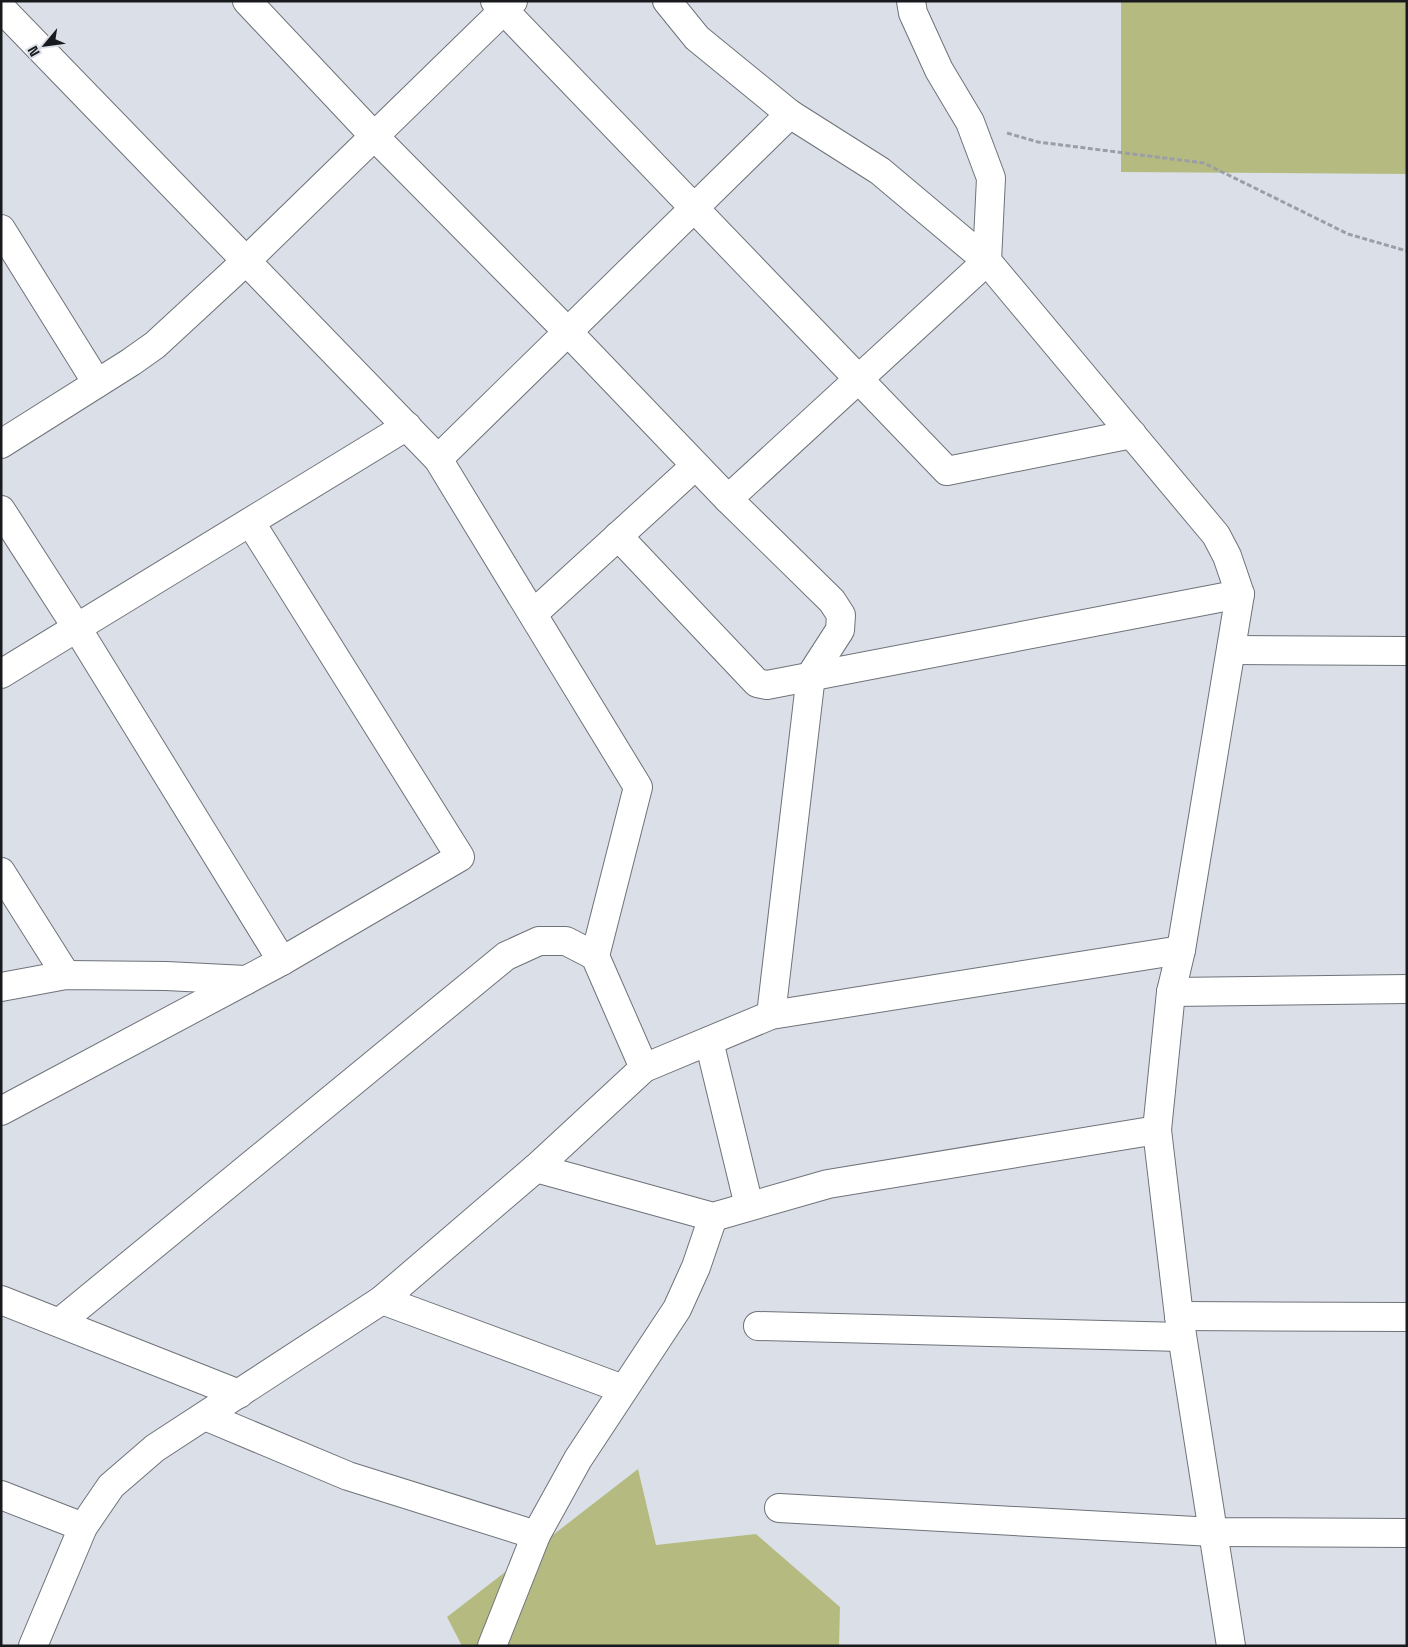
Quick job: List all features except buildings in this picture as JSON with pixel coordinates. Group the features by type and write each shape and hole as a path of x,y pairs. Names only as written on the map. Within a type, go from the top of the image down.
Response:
{"street":[{"path":"246,1 374,136 568,332 695,466 832,601 841,615 840,630 811,675 771,1016"},
{"path":"667,1 697,38 790,114 880,171 987,261 1216,535 1240,594 1181,950 1171,992 1157,1130 1181,1326 1231,1646"},
{"path":"728,499 987,261 991,178 970,122 938,70 913,13 911,1"},
{"path":"1,444 155,345 246,261 374,136 504,4 694,208 947,470 1132,434"},
{"path":"1,8 438,459 638,787 595,956 644,1068"},
{"path":"438,459 790,114"},
{"path":"1,229 97,383"},
{"path":"1,674 407,426"},
{"path":"533,614 695,466"},
{"path":"1,510 77,628 282,961"},
{"path":"1,1111 282,961 460,857 251,523"},
{"path":"618,536 758,683 767,686 811,675 1240,594"},
{"path":"1231,650 1407,651"},
{"path":"1,872 66,975"},
{"path":"60,1322 506,956 538,941 566,941 595,956"},
{"path":"33,1646 83,1527 111,1486 154,1448 382,1300 536,1168 644,1068 771,1016 1181,950"},
{"path":"1,987 66,975 166,976 246,980"},
{"path":"1171,992 1407,989"},
{"path":"709,1041 749,1206"},
{"path":"536,1168 713,1217 828,1184 1157,1130"},
{"path":"492,1646 536,1535 578,1459 677,1308 696,1268 713,1217"},
{"path":"1,1300 239,1394"},
{"path":"382,1300 623,1389"},
{"path":"758,1326 1181,1326 1407,1317"},
{"path":"205,1416 348,1476 536,1535"},
{"path":"1,1495 83,1527"},
{"path":"779,1508 1213,1532 1407,1533"}],"path":[{"path":"970,122 1038,142 1204,163 1348,234 1407,251"}],"green space":[{"path":"1121,1 1407,1 1407,174 1121,172"},
{"path":"638,1469 656,1545 756,1534 840,1607 839,1646 462,1646 447,1617"}]}
